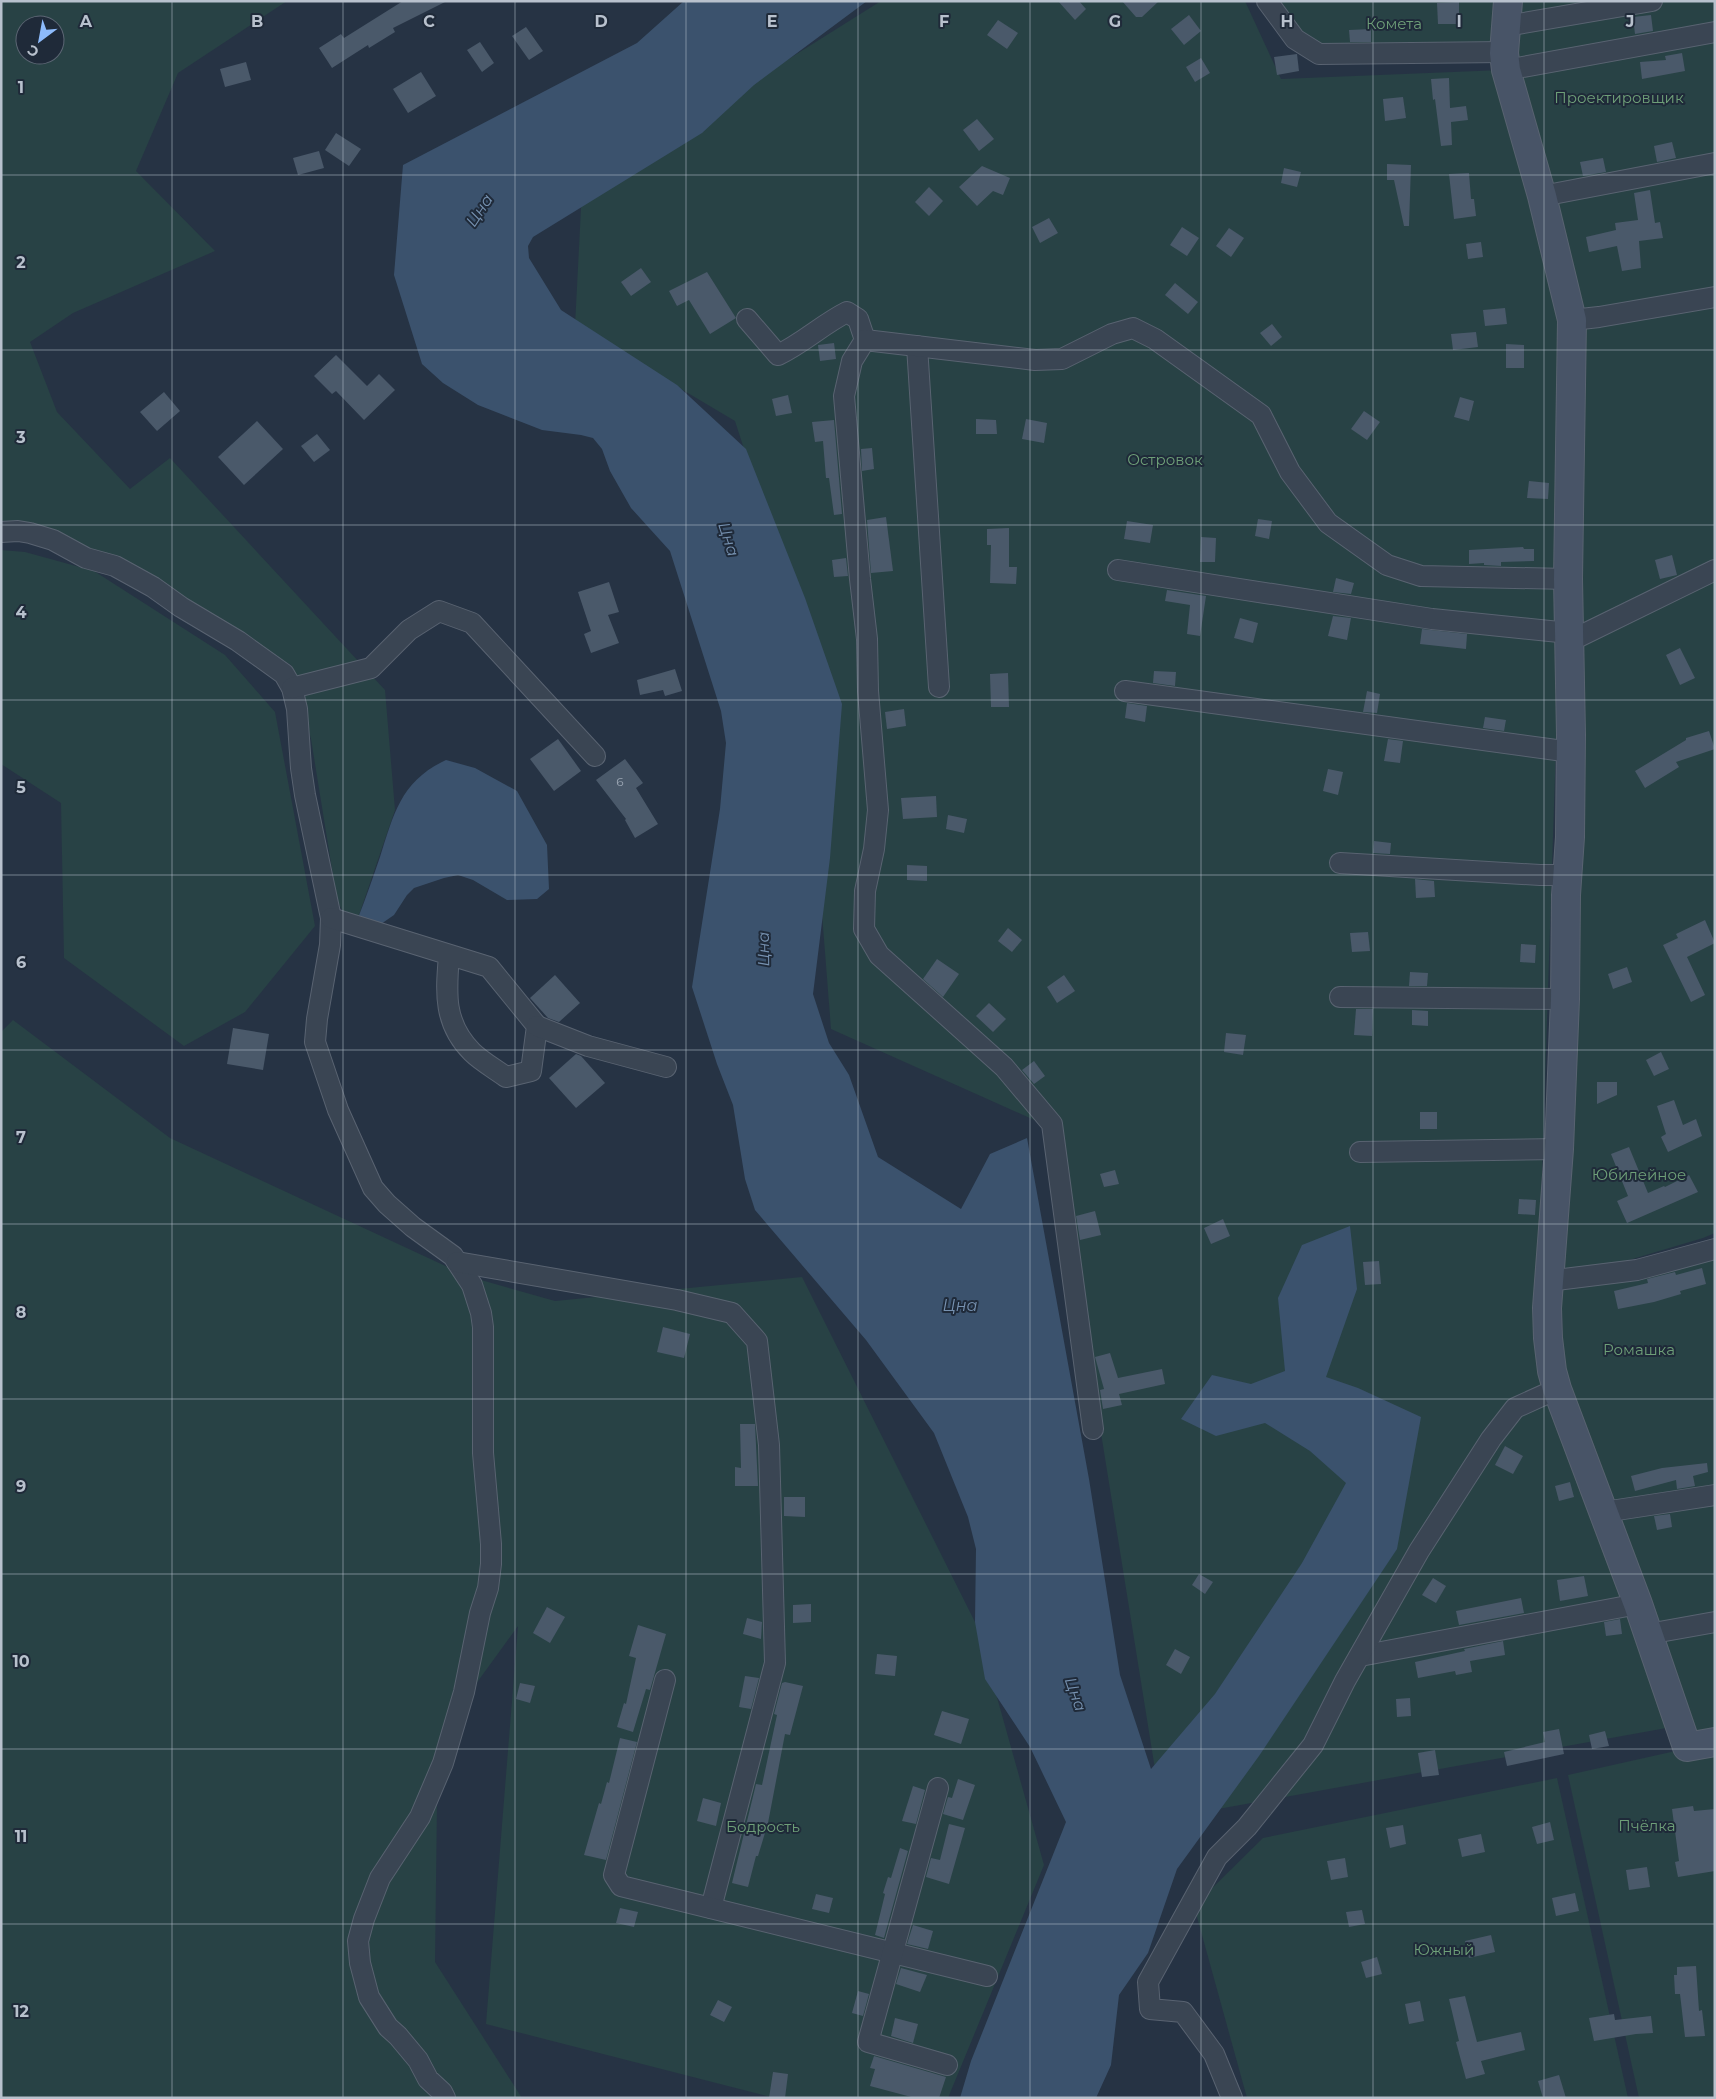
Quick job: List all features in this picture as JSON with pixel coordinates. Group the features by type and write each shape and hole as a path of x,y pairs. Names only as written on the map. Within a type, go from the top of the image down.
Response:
{"street":[{"path":"1267,1 1295,39 1319,54 1506,37 1715,32"},
{"path":"1506,37 1652,1"},
{"path":"1506,37 1572,320 1568,579 1571,752 1570,837 1567,875 1565,999 1559,1149 1548,1280 1548,1338 1552,1370 1557,1388 1638,1604 1687,1747 1715,1742"},
{"path":"1542,196 1715,163"},
{"path":"1572,320 1599,318 1715,296"},
{"path":"747,319 778,355 796,346 828,322 847,312 858,319 865,340"},
{"path":"865,340 1035,360 1062,359 1112,334 1133,328 1155,339 1261,415 1290,472 1328,523 1387,565 1421,576 1568,579"},
{"path":"865,340 852,361 844,396 867,640 868,692 878,810 874,850 865,891 864,928 879,955 1004,1068 1052,1124 1094,1429"},
{"path":"918,346 939,688"},
{"path":"1,532 18,531 53,540 86,558 115,566 153,587 181,607 262,657 284,674 292,688 297,709 305,795 331,918 330,945 317,1019 315,1042 338,1110 373,1188 387,1204 413,1227 453,1256 472,1285 481,1312 483,1327 483,1453 491,1544 488,1588 480,1613 464,1692 443,1763 420,1817 380,1878 364,1918 358,1941 360,1963 369,1997 388,2027 418,2060 428,2079 442,2092 445,2098"},
{"path":"1118,570 1432,619 1569,637 1715,570"},
{"path":"292,688 371,668 409,630 439,611 472,623 595,756"},
{"path":"1126,691 1571,752"},
{"path":"1340,863 1540,876 1567,875"},
{"path":"331,918 488,967 537,1026 588,1046 666,1067"},
{"path":"449,955 446,992 452,1024 472,1052 506,1077 531,1071 537,1026"},
{"path":"1340,997 1565,999"},
{"path":"1360,1152 1559,1149"},
{"path":"1548,1280 1637,1270 1715,1249"},
{"path":"457,1262 677,1300 732,1313 757,1341 769,1445 775,1663 711,1908"},
{"path":"1232,2098 1214,2054 1183,2012 1150,2009 1148,1982 1217,1857 1247,1826 1313,1745 1419,1551 1491,1439 1515,1408 1557,1388"},
{"path":"1604,1512 1715,1495"},
{"path":"1360,1656 1638,1604"},
{"path":"1648,1634 1715,1622"},
{"path":"664,1680 614,1874 621,1886 986,1976"},
{"path":"938,1788 868,2042 947,2065"}],"green space":[{"path":"1,1 287,1 178,73 136,171 215,251 73,313 30,342 57,412 130,489 170,458 385,690 395,810 358,918 344,914 337,900 311,739 291,665 115,558 21,523 1,524"},
{"name":"Островок","path":"881,1 1245,1 1281,79 1502,70 1562,336 1561,591 1536,1358 1672,1727 1163,1819 1052,1128 831,1029 799,619 735,421 575,326 582,189"},
{"name":"Комета","path":"1271,1 1501,1 1498,48 1305,47"},
{"name":"Юбилейное","path":"1521,1 1715,1 1715,1233 1619,1263 1558,1269 1579,313 1516,87"},
{"path":"1,550 25,552 94,571 225,655 275,712 315,926 245,1012 184,1046 64,958 61,803 1,764"},
{"name":"Бодрость","path":"13,1020 170,1138 467,1276 555,1301 802,1277 977,1626 1044,1865 948,2098 775,2098 486,2024 518,1626 473,1688 437,1803 435,1962 522,2098 1,2098 1,1032"},
{"name":"Ромашка","path":"1715,1246 1715,1741 1694,1745 1564,1375 1561,1282"},
{"name":"Пчёлка","path":"1715,1744 1715,2098 1639,2098 1568,1775"},
{"name":"Южный","path":"1557,1778 1628,2098 1247,2098 1194,1906 1263,1838"}],"water":[{"name":"Цна","path":"684,1 867,1 754,85 702,133 533,237 528,246 529,258 561,310 677,385 746,449 805,598 842,704 830,858 813,994 829,1043 849,1075 878,1157 961,1209 990,1154 1027,1138 1089,1479 1120,1675 1151,1769 1215,1694 1302,1563 1346,1483 1310,1451 1265,1423 1216,1436 1181,1419 1212,1375 1251,1384 1285,1371 1278,1298 1302,1245 1350,1226 1357,1289 1326,1377 1358,1388 1421,1417 1397,1549 1259,1756 1177,1869 1148,1953 1119,1995 1111,2065 1096,2098 960,2098 971,2061 1066,1822 1030,1747 985,1679 975,1622 976,1549 968,1517 934,1433 866,1340 755,1210 745,1179 733,1105 717,1064 692,987 720,809 726,743 721,711 670,551 631,508 610,471 602,449 593,438 542,430 478,405 443,383 422,364 394,275 403,165 637,43"},
{"path":"446,760 475,768 517,791 547,845 549,889 537,899 507,900 473,880 458,875 414,888 394,915 381,924 358,918 401,800 419,778 431,768"}],"building":[{"path":"403,1 447,1 393,28 395,32 369,48 368,45 332,68 319,48 341,34 344,38"},
{"path":"1058,1 1079,1 1086,9 1075,20"},
{"path":"1122,1 1159,1 1142,17 1136,17"},
{"path":"1459,2 1459,24 1438,24 1437,3"},
{"path":"1189,15 1201,31 1184,45 1171,29"},
{"path":"1651,15 1653,31 1635,34 1633,17"},
{"path":"998,20 1018,33 1007,49 987,35"},
{"path":"526,27 543,51 529,60 512,36"},
{"path":"1371,29 1371,42 1350,42 1349,30"},
{"path":"480,42 494,63 482,72 467,50"},
{"path":"1682,53 1685,71 1642,79 1640,62 1666,60 1665,56"},
{"path":"1297,54 1299,71 1277,75 1274,57"},
{"path":"1201,58 1210,73 1195,82 1186,67"},
{"path":"246,62 251,80 225,87 220,69"},
{"path":"421,72 436,96 408,113 393,89"},
{"path":"1449,78 1450,108 1466,106 1468,120 1451,122 1452,145 1441,146 1431,79"},
{"path":"1403,97 1406,118 1385,121 1383,99"},
{"path":"977,119 994,139 979,151 963,130"},
{"path":"336,133 361,149 349,166 325,150"},
{"path":"1672,142 1676,158 1657,162 1654,146"},
{"path":"319,151 324,168 298,175 293,158"},
{"path":"1603,158 1606,172 1583,176 1580,162"},
{"path":"1387,164 1411,165 1409,226 1404,226 1394,180 1387,180"},
{"path":"982,166 1010,178 1003,195 993,191 977,206 959,187"},
{"path":"1284,168 1301,172 1297,187 1281,183"},
{"path":"1469,173 1471,199 1474,199 1476,216 1454,219 1449,174"},
{"path":"929,187 943,201 929,216 915,202"},
{"path":"1650,190 1655,223 1660,222 1663,238 1639,241 1641,268 1622,271 1617,246 1589,252 1586,237 1616,230 1615,223 1638,220 1634,193"},
{"path":"1049,218 1058,233 1040,243 1032,227"},
{"path":"1182,227 1199,238 1187,256 1170,245"},
{"path":"1229,228 1244,238 1231,257 1216,246"},
{"path":"1481,242 1483,257 1468,259 1466,244"},
{"path":"641,268 651,282 631,296 621,282"},
{"path":"707,272 736,318 710,334 689,300 677,306 669,291"},
{"path":"1175,283 1198,302 1188,314 1165,295"},
{"path":"1505,308 1507,324 1485,326 1483,310"},
{"path":"1272,324 1282,337 1271,346 1260,333"},
{"path":"1476,332 1478,347 1453,350 1451,334"},
{"path":"834,343 836,359 820,361 818,345"},
{"path":"1506,344 1524,345 1524,368 1506,368"},
{"path":"336,355 367,386 379,374 395,390 364,420 336,391 332,394 314,376"},
{"path":"164,392 180,411 157,431 140,412"},
{"path":"788,395 792,413 776,416 772,399"},
{"path":"1460,397 1474,401 1469,421 1454,417"},
{"path":"1364,411 1380,422 1367,440 1351,429"},
{"path":"976,419 996,420 997,434 976,434"},
{"path":"1026,419 1047,423 1044,443 1022,439"},
{"path":"834,420 842,514 834,515 829,478 826,478 823,441 815,442 812,422"},
{"path":"257,421 283,449 244,485 218,457"},
{"path":"317,434 330,450 314,462 301,446"},
{"path":"872,448 874,469 862,471 861,449"},
{"path":"1529,481 1549,483 1548,499 1527,498"},
{"path":"886,517 893,571 871,573 867,520"},
{"path":"1258,519 1272,521 1269,539 1255,536"},
{"path":"1127,521 1153,525 1150,543 1124,539"},
{"path":"1009,528 1009,567 1017,567 1016,584 990,583 991,545 987,545 987,529"},
{"path":"1201,537 1216,538 1215,562 1200,562"},
{"path":"1523,547 1524,549 1534,549 1534,561 1501,562 1501,566 1484,565 1484,563 1469,564 1469,550"},
{"path":"1672,555 1677,575 1660,579 1655,560"},
{"path":"846,558 848,576 834,577 832,560"},
{"path":"1336,578 1354,583 1351,594 1333,592"},
{"path":"609,582 619,612 608,615 619,643 591,653 584,634 591,631 578,592"},
{"path":"1167,590 1206,596 1200,636 1187,634 1190,605 1165,601"},
{"path":"1333,616 1351,618 1347,640 1328,636"},
{"path":"1240,618 1258,623 1253,643 1234,638"},
{"path":"1422,629 1467,634 1466,649 1420,644"},
{"path":"1680,648 1695,678 1680,685 1666,655"},
{"path":"675,669 682,691 665,696 663,690 640,695 637,680"},
{"path":"1154,671 1176,672 1175,686 1153,683"},
{"path":"1008,673 1009,707 991,707 990,674"},
{"path":"1367,691 1380,694 1377,713 1363,712"},
{"path":"1127,703 1147,706 1145,722 1125,718"},
{"path":"904,709 906,726 887,729 885,712"},
{"path":"1485,717 1506,720 1504,731 1483,728"},
{"path":"1709,731 1715,749 1676,762 1679,767 1645,788 1635,771 1686,740 1686,738"},
{"path":"558,739 581,771 554,791 530,759"},
{"path":"1388,739 1403,741 1400,763 1384,761"},
{"path":"625,759 643,783 636,788 658,824 635,838 626,819 596,780"},
{"path":"1328,769 1343,772 1338,795 1323,791"},
{"path":"936,796 937,817 903,819 901,798"},
{"path":"948,815 967,819 964,833 946,829"},
{"path":"1374,841 1391,843 1390,854 1373,853"},
{"path":"907,865 927,866 927,881 907,880"},
{"path":"1415,879 1434,881 1435,897 1416,898"},
{"path":"1705,920 1715,943 1687,957 1705,995 1691,1002 1663,945 1678,938 1676,934"},
{"path":"1008,928 1022,940 1012,952 998,941"},
{"path":"1368,932 1370,951 1352,952 1350,933"},
{"path":"1521,944 1536,945 1535,963 1520,962"},
{"path":"937,959 959,974 943,997 923,979"},
{"path":"1627,967 1632,982 1613,989 1608,974"},
{"path":"1410,972 1428,973 1427,986 1409,986"},
{"path":"555,975 580,1003 559,1022 548,1018 530,998"},
{"path":"1064,975 1075,991 1057,1003 1047,987"},
{"path":"989,1003 1006,1019 993,1032 976,1016"},
{"path":"1356,1009 1373,1009 1372,1036 1354,1035"},
{"path":"1412,1010 1428,1011 1428,1026 1412,1025"},
{"path":"233,1028 269,1034 263,1070 227,1064"},
{"path":"1226,1033 1246,1035 1243,1055 1224,1052"},
{"path":"1661,1052 1669,1069 1654,1076 1646,1060"},
{"path":"576,1054 581,1056 605,1083 576,1108 549,1078"},
{"path":"1034,1061 1045,1076 1034,1084 1022,1070"},
{"path":"1597,1082 1617,1082 1617,1095 1597,1104"},
{"path":"1674,1100 1683,1125 1696,1119 1702,1136 1668,1152 1661,1137 1666,1134 1657,1106"},
{"path":"1420,1112 1437,1112 1437,1129 1420,1129"},
{"path":"1629,1147 1648,1193 1689,1175 1698,1192 1627,1223 1617,1201 1628,1196 1611,1154"},
{"path":"1115,1170 1119,1184 1104,1187 1100,1174"},
{"path":"1519,1199 1536,1200 1535,1215 1518,1214"},
{"path":"1095,1211 1101,1235 1080,1240 1076,1216"},
{"path":"1223,1219 1230,1236 1211,1244 1204,1228"},
{"path":"1379,1261 1381,1284 1365,1285 1363,1262"},
{"path":"1702,1268 1706,1284 1680,1291 1681,1294 1654,1302 1618,1309 1614,1291 1648,1283 1647,1279 1675,1272 1676,1275"},
{"path":"663,1327 690,1334 684,1358 657,1352"},
{"path":"1110,1353 1118,1378 1162,1369 1165,1384 1119,1394 1122,1405 1103,1409 1100,1390 1104,1389 1095,1357"},
{"path":"740,1424 755,1424 758,1486 735,1486 735,1467 741,1468"},
{"path":"1505,1446 1523,1456 1513,1474 1495,1465"},
{"path":"1707,1463 1708,1472 1693,1476 1695,1486 1677,1489 1676,1480 1635,1491 1631,1476 1662,1468"},
{"path":"1570,1482 1574,1497 1559,1501 1555,1486"},
{"path":"784,1497 805,1497 805,1517 784,1516"},
{"path":"1670,1514 1672,1527 1657,1530 1654,1516"},
{"path":"1199,1574 1213,1582 1205,1594 1192,1585"},
{"path":"1584,1576 1588,1596 1560,1601 1557,1580"},
{"path":"1433,1578 1446,1586 1436,1603 1422,1595"},
{"path":"1521,1598 1524,1613 1459,1625 1456,1611"},
{"path":"811,1604 811,1622 793,1623 793,1605"},
{"path":"547,1607 565,1617 550,1643 533,1633"},
{"path":"747,1618 762,1622 761,1639 743,1634"},
{"path":"1620,1619 1622,1634 1606,1636 1604,1622"},
{"path":"638,1625 666,1634 650,1690 646,1689 633,1732 617,1727 624,1703 626,1704 636,1658 629,1656"},
{"path":"1503,1641 1505,1655 1470,1661 1472,1672 1456,1675 1455,1671 1418,1678 1415,1662"},
{"path":"1175,1649 1190,1657 1181,1674 1166,1665"},
{"path":"877,1654 897,1656 895,1676 875,1674"},
{"path":"745,1676 759,1678 751,1709 739,1707"},
{"path":"520,1683 535,1686 530,1703 516,1699"},
{"path":"782,1683 803,1686 790,1735 785,1734 768,1823 758,1856 756,1856 748,1887 732,1883 756,1784 762,1785 777,1715 774,1714"},
{"path":"1410,1698 1411,1716 1397,1717 1396,1699"},
{"path":"942,1711 969,1719 961,1744 934,1735"},
{"path":"1559,1729 1564,1754 1507,1766 1504,1752 1545,1742 1543,1732"},
{"path":"1605,1731 1609,1746 1592,1749 1589,1735"},
{"path":"620,1738 637,1742 606,1860 584,1855 599,1803 601,1804 607,1782 609,1783"},
{"path":"1435,1750 1439,1775 1422,1777 1418,1753"},
{"path":"958,1779 975,1785 963,1820 943,1814 948,1797 952,1798"},
{"path":"913,1786 925,1790 916,1824 902,1821"},
{"path":"703,1798 721,1803 716,1826 697,1821"},
{"path":"1693,1806 1694,1811 1715,1809 1715,1871 1678,1877 1675,1862 1679,1861 1672,1809"},
{"path":"1550,1822 1554,1840 1537,1844 1532,1827"},
{"path":"949,1824 965,1828 949,1884 926,1877 931,1858 940,1860"},
{"path":"1403,1825 1406,1844 1390,1848 1386,1828"},
{"path":"1481,1834 1485,1852 1462,1857 1458,1839"},
{"path":"900,1848 908,1851 884,1938 875,1935 885,1894 883,1893 888,1877 891,1878"},
{"path":"1345,1858 1348,1877 1331,1880 1327,1861"},
{"path":"1647,1867 1650,1887 1629,1890 1626,1870"},
{"path":"1575,1893 1579,1911 1556,1916 1552,1898"},
{"path":"816,1894 833,1898 829,1913 812,1909"},
{"path":"620,1908 638,1912 634,1927 616,1923"},
{"path":"1362,1910 1365,1924 1349,1927 1346,1912"},
{"path":"913,1925 933,1931 928,1949 907,1944"},
{"path":"1491,1935 1495,1952 1469,1958 1465,1941"},
{"path":"1377,1957 1382,1974 1366,1978 1361,1962"},
{"path":"1696,1966 1699,2011 1702,2010 1705,2036 1685,2037 1680,1994 1675,1994 1674,1975 1677,1975 1677,1967"},
{"path":"901,1968 927,1975 920,1992 896,1984"},
{"path":"858,1991 869,1994 863,2016 852,2013"},
{"path":"1465,1996 1477,2042 1521,2032 1525,2050 1481,2061 1485,2074 1466,2079 1456,2042 1459,2041 1449,1999"},
{"path":"718,2000 732,2007 724,2022 710,2015"},
{"path":"1420,2001 1424,2021 1409,2024 1405,2004"},
{"path":"1614,2014 1615,2020 1651,2016 1653,2033 1594,2041 1589,2018"},
{"path":"895,2018 918,2024 913,2043 891,2036"},
{"path":"874,2056 946,2077 939,2098 915,2098 870,2086 875,2069 870,2068"},
{"path":"773,2072 788,2074 785,2098 769,2098"},
{"path":"1559,2075 1566,2098 1543,2098 1538,2081"}],"park label":[{"name":"Проектировщик","path":"1619,98"}]}
